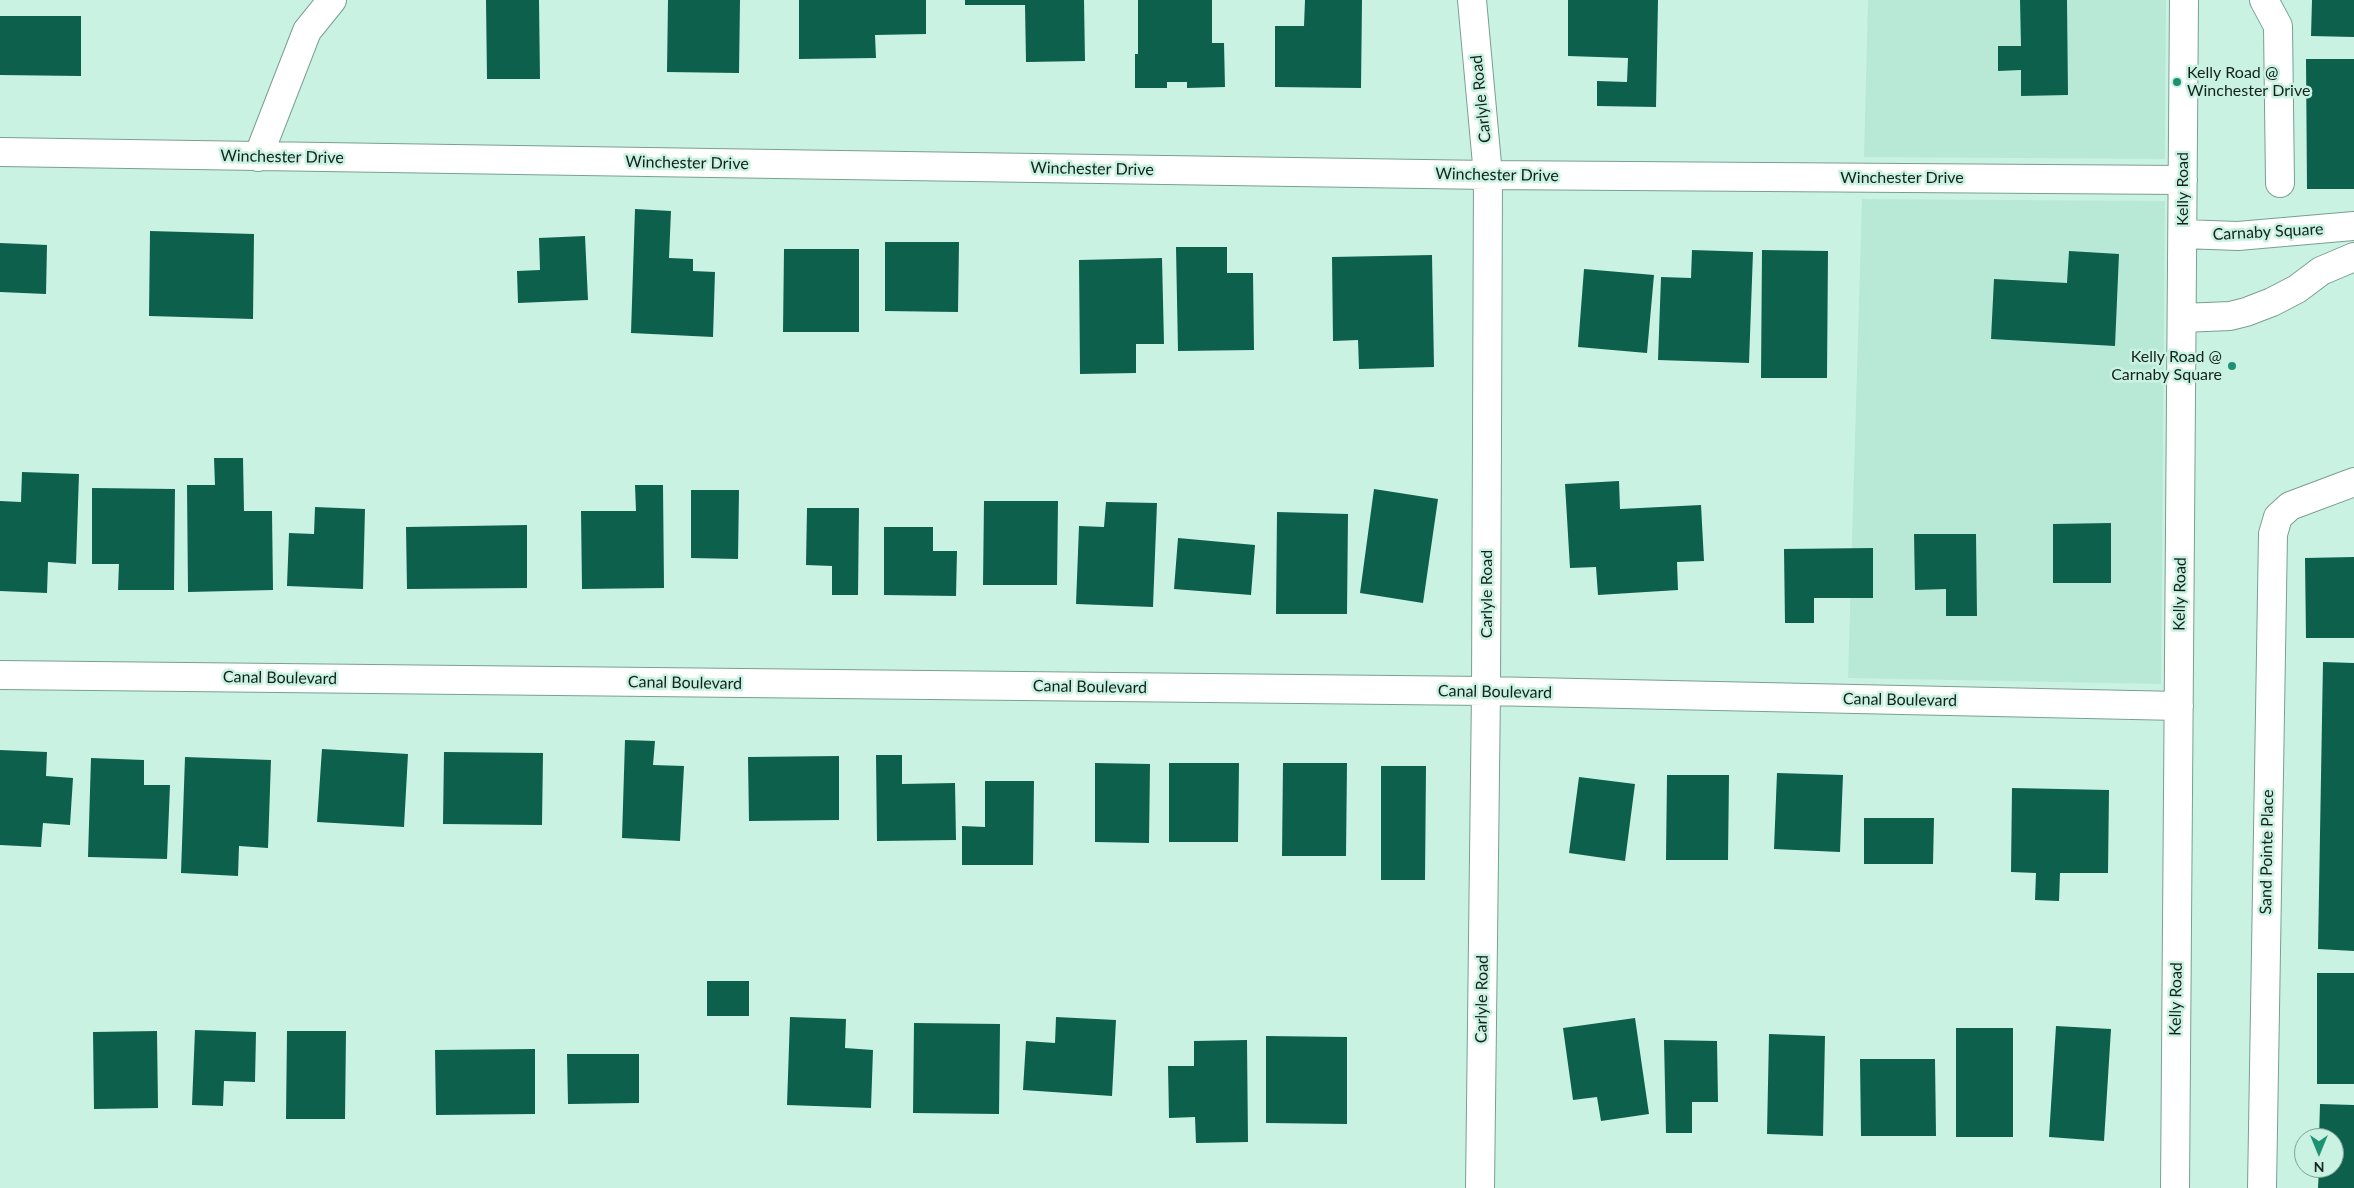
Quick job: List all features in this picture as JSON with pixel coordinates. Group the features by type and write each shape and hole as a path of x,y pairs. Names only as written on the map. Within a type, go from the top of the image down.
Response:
{"street":[{"path":"258,157 307,31 332,0"},
{"name":"Carlyle Road","path":"1472,0 1488,176 1486,691 1480,1188"},
{"name":"Kelly Road","path":"2175,1188 2184,0"},
{"path":"2264,0 2278,26 2280,183"},
{"name":"Winchester Drive","path":"0,152 1488,176 2183,180"},
{"path":"2182,318 2230,316 2246,312 2272,302 2297,289 2321,272 2350,258 2346,227"},
{"name":"Carnaby Square","path":"2183,234 2238,236 2346,227"},
{"name":"Sand Pointe Place","path":"2262,1188 2273,534 2278,516 2290,506 2354,482"},
{"name":"Canal Boulevard","path":"0,675 1486,691 2179,706"}],"shaded area":[{"path":"1868,0 2166,0 2165,159 1864,157"},
{"path":"1862,199 2165,201 2161,684 1848,678"}],"building":[{"path":"486,0 539,0 540,79 487,79"},
{"path":"668,0 740,0 739,73 667,72"},
{"path":"799,0 926,0 926,34 875,35 876,58 799,59"},
{"path":"965,0 1084,0 1085,61 1026,62 1025,5 965,5"},
{"path":"1138,0 1212,0 1212,43 1224,43 1225,87 1187,88 1187,82 1167,82 1167,88 1135,88 1135,54 1138,54"},
{"path":"1305,0 1362,0 1361,88 1275,87 1275,26 1304,26"},
{"path":"1568,0 1658,0 1656,107 1597,106 1597,81 1627,82 1628,58 1568,56"},
{"path":"2020,0 2067,0 2068,95 2021,96 2021,70 1998,71 1998,46 2021,46"},
{"path":"2312,0 2354,0 2354,37 2311,36"},
{"path":"0,16 81,16 81,76 0,75"},
{"path":"2306,59 2354,59 2354,189 2307,189"},
{"path":"635,209 671,211 669,258 693,259 693,271 715,272 713,337 631,333"},
{"path":"150,231 254,234 253,319 149,316"},
{"path":"585,236 588,300 518,303 517,271 540,270 539,238"},
{"path":"885,242 959,242 958,312 885,311"},
{"path":"0,243 47,245 46,294 0,292"},
{"path":"1176,247 1227,247 1227,273 1253,273 1254,350 1178,351"},
{"path":"784,249 859,249 859,332 783,332"},
{"path":"1692,250 1753,252 1749,363 1658,360 1661,277 1691,278"},
{"path":"1762,250 1828,251 1827,378 1761,378"},
{"path":"2069,251 2119,254 2115,346 1991,339 1994,279 2067,283"},
{"path":"1432,255 1434,367 1359,369 1358,340 1333,341 1332,257"},
{"path":"1162,258 1164,344 1136,344 1136,373 1080,374 1079,260"},
{"path":"1584,269 1654,275 1647,353 1578,347"},
{"path":"214,458 243,458 244,511 272,511 273,590 188,592 187,485 215,485"},
{"path":"22,472 79,474 76,564 48,562 47,593 0,591 0,501 21,502"},
{"path":"1619,481 1620,509 1701,505 1704,561 1677,562 1678,590 1598,595 1596,567 1570,568 1565,484"},
{"path":"635,485 663,485 664,588 582,589 581,511 636,511"},
{"path":"92,488 175,489 174,590 118,590 119,564 92,564"},
{"path":"1374,489 1438,499 1423,603 1360,593"},
{"path":"691,490 739,490 738,559 691,558"},
{"path":"984,501 1058,501 1057,585 983,585"},
{"path":"1106,502 1157,503 1153,607 1076,604 1079,526 1104,527"},
{"path":"315,507 365,509 363,589 287,586 289,533 314,534"},
{"path":"807,508 859,508 858,595 832,595 832,566 806,565"},
{"path":"1277,512 1348,514 1347,614 1276,614"},
{"path":"2111,523 2111,583 2053,583 2053,524"},
{"path":"527,525 527,588 407,589 406,527"},
{"path":"884,527 933,527 933,551 957,551 956,596 884,595"},
{"path":"1914,534 1976,534 1977,616 1946,616 1946,589 1915,590"},
{"path":"1178,538 1255,545 1251,595 1174,589"},
{"path":"1873,548 1873,598 1814,598 1814,623 1785,623 1784,549"},
{"path":"2354,557 2354,638 2306,638 2305,558"},
{"path":"2323,662 2354,663 2354,951 2318,949"},
{"path":"625,740 655,741 653,765 684,766 680,841 622,838"},
{"path":"322,749 408,754 404,827 317,822"},
{"path":"0,750 47,752 46,776 73,778 70,825 43,823 41,847 0,845"},
{"path":"444,752 543,753 542,825 443,824"},
{"path":"876,755 902,755 902,784 955,783 956,840 877,841"},
{"path":"839,756 839,820 749,821 748,757"},
{"path":"185,757 271,760 268,848 239,846 238,876 181,873"},
{"path":"91,758 144,760 144,785 170,785 167,859 88,857"},
{"path":"1095,763 1150,764 1149,843 1095,842"},
{"path":"1169,763 1239,763 1238,842 1169,842"},
{"path":"1283,763 1347,763 1346,856 1282,856"},
{"path":"1381,766 1426,766 1425,880 1381,880"},
{"path":"1777,773 1843,775 1840,852 1774,849"},
{"path":"1667,775 1729,775 1728,860 1666,860"},
{"path":"1579,777 1635,784 1625,861 1569,853"},
{"path":"985,781 1034,781 1033,865 962,865 962,826 985,827"},
{"path":"2012,788 2109,790 2108,873 2060,873 2059,901 2035,900 2036,873 2011,872"},
{"path":"1864,818 1934,818 1933,864 1864,864"},
{"path":"2317,973 2354,973 2354,1084 2317,1084"},
{"path":"707,981 749,981 749,1016 707,1016"},
{"path":"790,1017 846,1019 845,1048 873,1050 871,1108 787,1105"},
{"path":"1056,1017 1116,1020 1112,1096 1023,1090 1026,1041 1055,1043"},
{"path":"1635,1018 1649,1114 1601,1121 1597,1097 1573,1100 1563,1028"},
{"path":"914,1023 1000,1024 999,1114 913,1113"},
{"path":"2056,1026 2111,1029 2104,1141 2049,1137"},
{"path":"1956,1028 2013,1028 2013,1137 1956,1137"},
{"path":"195,1030 256,1032 255,1082 224,1081 223,1106 192,1105"},
{"path":"157,1031 158,1108 94,1109 93,1032"},
{"path":"287,1031 346,1031 345,1119 286,1119"},
{"path":"1769,1034 1825,1036 1823,1136 1767,1134"},
{"path":"1266,1036 1347,1037 1347,1124 1266,1123"},
{"path":"1247,1040 1248,1142 1196,1143 1195,1117 1169,1118 1168,1066 1194,1066 1194,1041"},
{"path":"1664,1040 1717,1041 1718,1102 1692,1102 1692,1133 1666,1133"},
{"path":"535,1049 535,1114 436,1115 435,1050"},
{"path":"567,1054 639,1054 639,1103 568,1104"},
{"path":"1860,1059 1935,1059 1936,1136 1861,1136"},
{"path":"2320,1104 2354,1105 2354,1188 2318,1188 2318,1178 2344,1178 2344,1128 2319,1128"}],"place":[{"name":"Kelly Road @ Winchester Drive","path":"2177,82"},
{"name":"Kelly Road @ Carnaby Square","path":"2232,366"}]}
